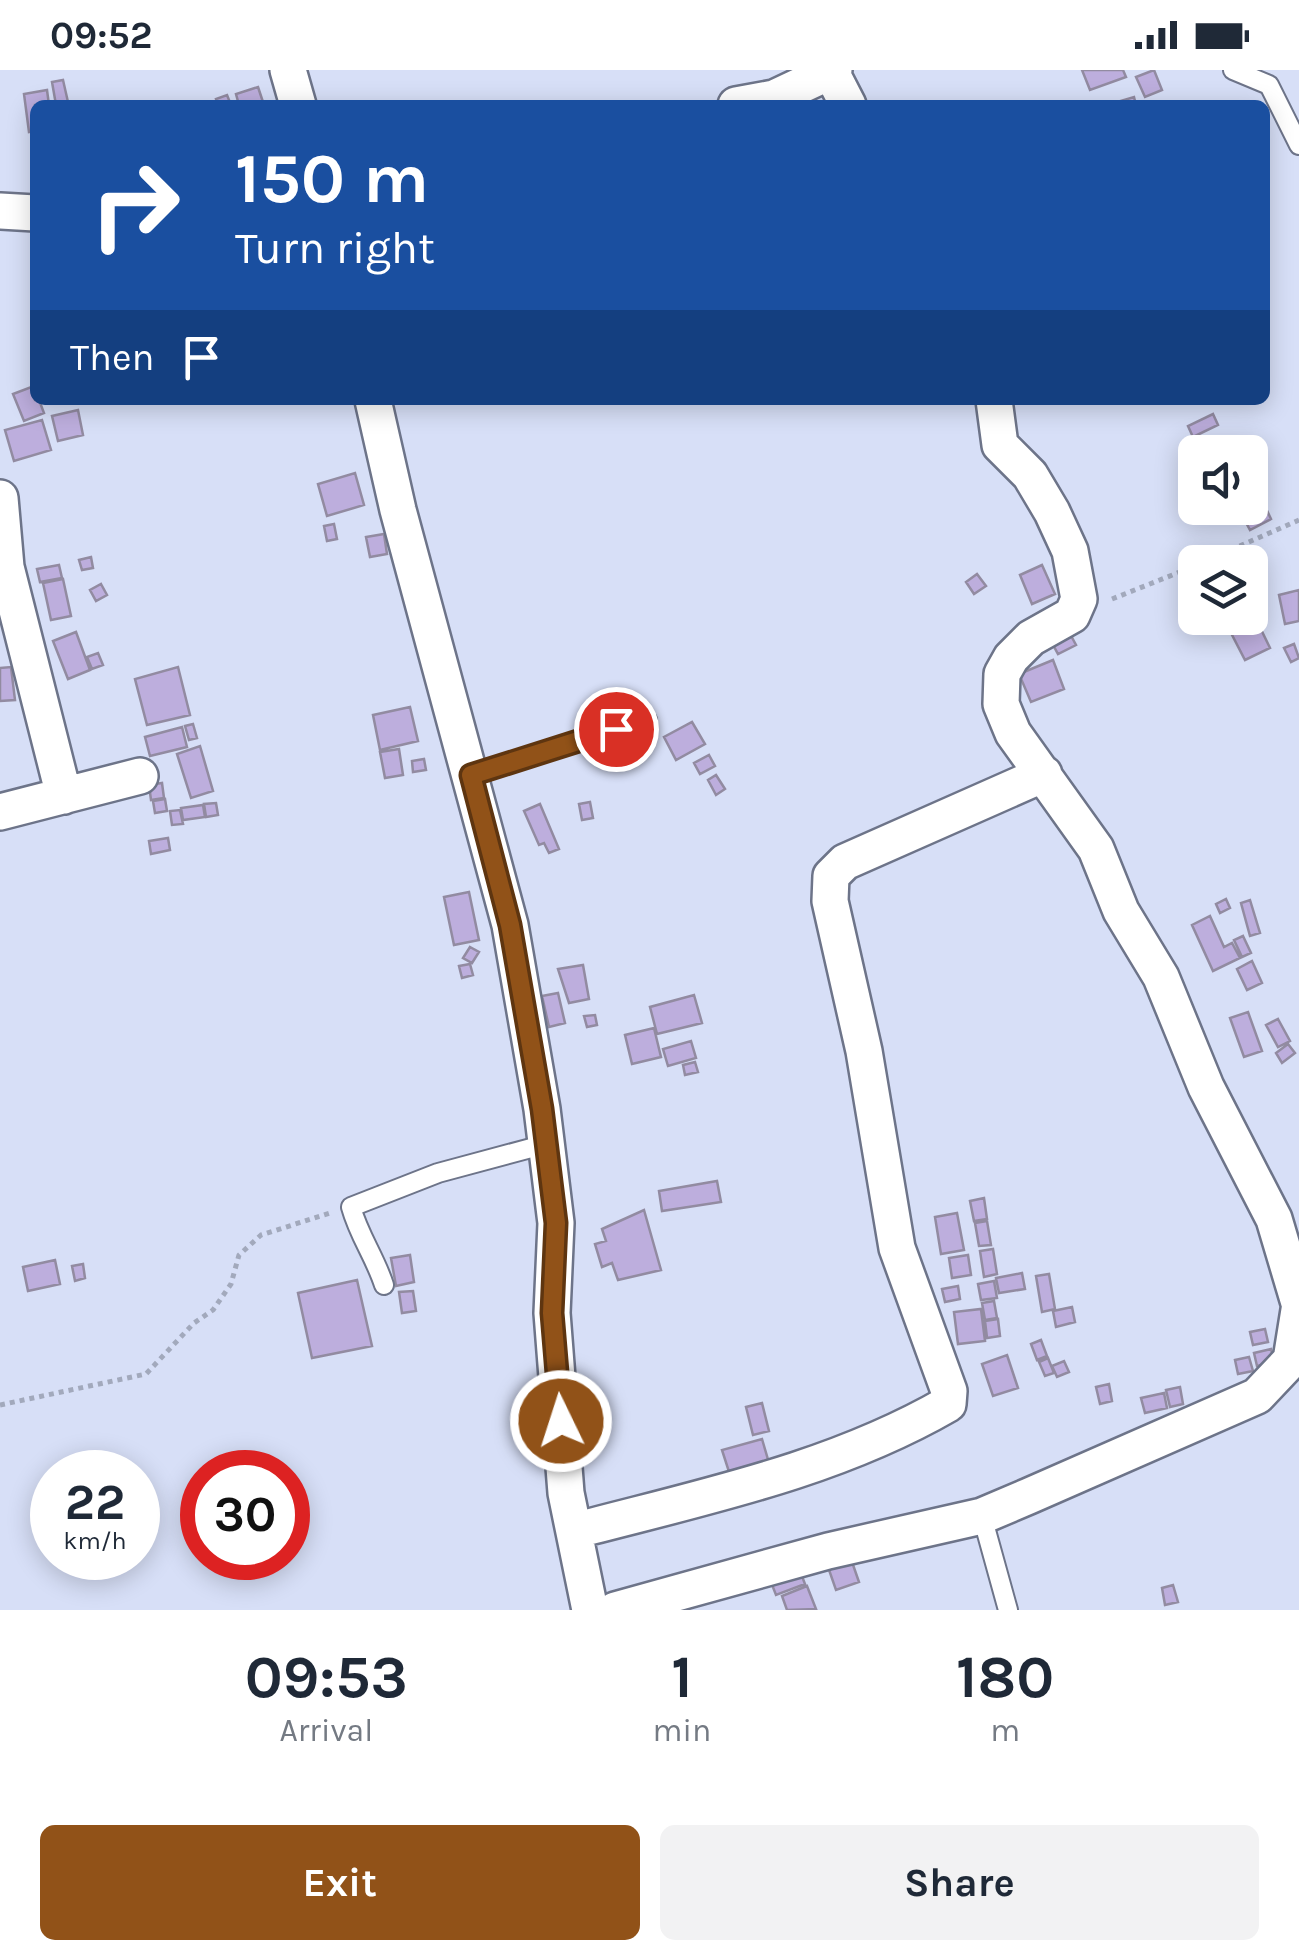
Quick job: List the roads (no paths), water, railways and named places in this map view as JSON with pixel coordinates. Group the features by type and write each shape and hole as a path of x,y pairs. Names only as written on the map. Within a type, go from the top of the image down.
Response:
{"street":[{"path":"288,70 297,100"},
{"path":"763,100 831,70 846,100"},
{"path":"0,210 30,213"},
{"path":"374,405 510,925 556,1223 552,1313 566,1493 600,1610 982,1516 1257,1396 1291,1360 1299,1306 1274,1220 1206,1087 1161,978 1121,911 1096,849 1013,733 1000,704 1002,674 1032,638 1072,615 1079,598 1070,551 1030,475 1000,445 995,405"},
{"path":"0,498 6,567 64,796"},
{"path":"574,1531 812,1468 910,1426 948,1404 949,1390 897,1248 860,1032 830,900 831,876 845,862 1044,774"},
{"path":"0,812 140,776"}],"lane":[{"path":"1233,70 1269,85 1299,145"},
{"path":"471,775 647,720"},
{"path":"384,1285 376,1260 364,1246 351,1206 438,1173 546,1144"},
{"path":"982,1516 1008,1610"}]}
